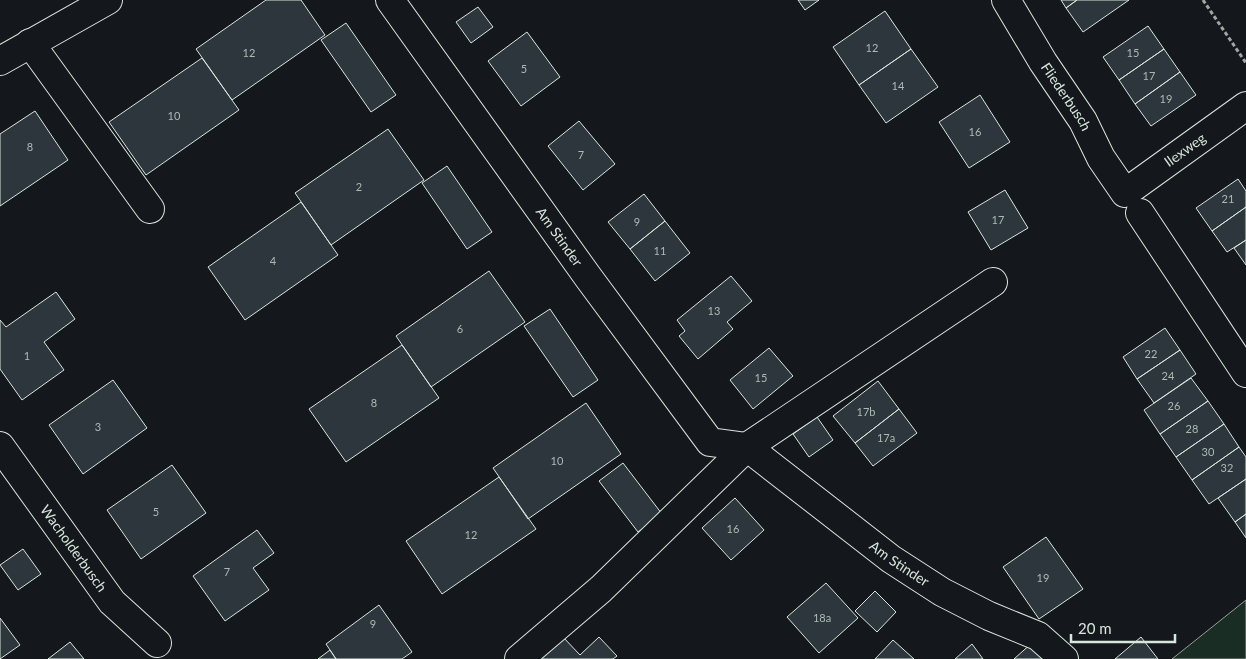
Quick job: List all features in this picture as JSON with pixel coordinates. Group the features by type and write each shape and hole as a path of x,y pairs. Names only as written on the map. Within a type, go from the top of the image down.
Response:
{"street":[{"path":"0,61 108,0"},
{"name":"Am Stinder","path":"390,0 588,277 710,442 747,447 891,560 942,592 989,616 1038,636 1064,659"},
{"name":"Fliederbusch","path":"1006,0 1043,62 1083,121 1101,158 1246,373"},
{"path":"30,43 150,209"},
{"name":"Ilexweg","path":"1132,203 1246,106"},
{"path":"519,659 602,589 747,447 993,282"},
{"name":"Wacholderbusch","path":"0,446 112,602 157,643"}],"path":[{"path":"1204,0 1246,63"}],"green space":[{"path":"1246,600 1246,659 1172,659"}],"building":[{"path":"266,0 301,0 325,35 232,100 196,49"},
{"path":"798,0 819,0 805,10"},
{"path":"1061,0 1077,0 1066,8"},
{"path":"1077,0 1129,0 1083,32 1066,8"},
{"path":"478,7 493,27 471,43 456,22"},
{"path":"885,11 911,49 859,85 833,47"},
{"path":"346,23 396,95 371,112 321,40"},
{"path":"1148,26 1164,49 1119,80 1103,57"},
{"path":"527,32 560,77 521,106 488,61"},
{"path":"911,49 938,87 886,123 859,85"},
{"path":"1164,49 1180,72 1135,104 1119,80"},
{"path":"202,58 239,110 146,175 109,122"},
{"path":"1180,72 1196,95 1151,126 1135,104"},
{"path":"980,95 1010,142 969,168 939,122"},
{"path":"35,111 68,160 0,206 0,134"},
{"path":"579,121 615,164 583,190 548,146"},
{"path":"388,129 424,180 331,245 295,193"},
{"path":"447,166 492,232 467,249 422,183"},
{"path":"1238,179 1246,191 1246,207 1212,231 1196,208"},
{"path":"1005,190 1028,228 991,250 968,212"},
{"path":"644,194 665,221 630,249 608,222"},
{"path":"301,202 338,255 245,320 208,267"},
{"path":"1246,207 1246,240 1227,252 1212,231"},
{"path":"665,221 690,253 655,281 630,249"},
{"path":"1246,240 1246,265 1234,248"},
{"path":"489,271 525,322 431,387 396,336"},
{"path":"731,276 752,301 727,322 733,329 698,359 679,336 685,331 677,320"},
{"path":"56,292 75,319 44,342 64,370 22,400 0,369 0,320 6,327"},
{"path":"550,309 598,380 573,397 524,326"},
{"path":"1165,328 1180,350 1137,379 1123,357"},
{"path":"402,345 439,398 346,462 309,409"},
{"path":"769,348 793,376 753,409 730,380"},
{"path":"1180,350 1196,374 1154,403 1137,379"},
{"path":"1191,378 1208,401 1160,434 1144,410"},
{"path":"113,380 147,428 83,474 49,425"},
{"path":"878,381 899,409 855,443 833,416"},
{"path":"1208,401 1224,424 1176,457 1160,434"},
{"path":"586,403 621,454 528,519 493,468"},
{"path":"899,409 917,433 873,466 855,443"},
{"path":"817,417 833,440 809,457 793,434"},
{"path":"1224,424 1239,447 1192,480 1176,457"},
{"path":"1239,447 1246,457 1246,479 1209,504 1192,480"},
{"path":"623,463 662,514 638,532 599,481"},
{"path":"172,465 206,513 141,559 107,510"},
{"path":"499,477 536,529 442,594 406,541"},
{"path":"1246,479 1246,514 1235,522 1218,498"},
{"path":"735,498 764,530 731,560 702,528"},
{"path":"1246,514 1246,538 1235,522"},
{"path":"257,530 274,553 253,568 269,590 225,621 193,576"},
{"path":"1046,537 1083,589 1039,619 1003,567"},
{"path":"23,549 41,574 18,590 0,565"},
{"path":"826,583 858,618 819,653 787,617"},
{"path":"875,591 896,612 877,632 855,611"},
{"path":"379,605 412,652 402,659 336,659 326,644"},
{"path":"0,618 20,645 0,659"},
{"path":"563,637 580,655 599,637 617,656 613,659 539,659"},
{"path":"1141,637 1158,659 1115,659"},
{"path":"893,640 914,659 875,659"},
{"path":"70,642 84,659 48,659"},
{"path":"1033,642 1048,659 1014,659"},
{"path":"972,644 983,659 955,659"},
{"path":"330,650 336,659 318,659"}]}
